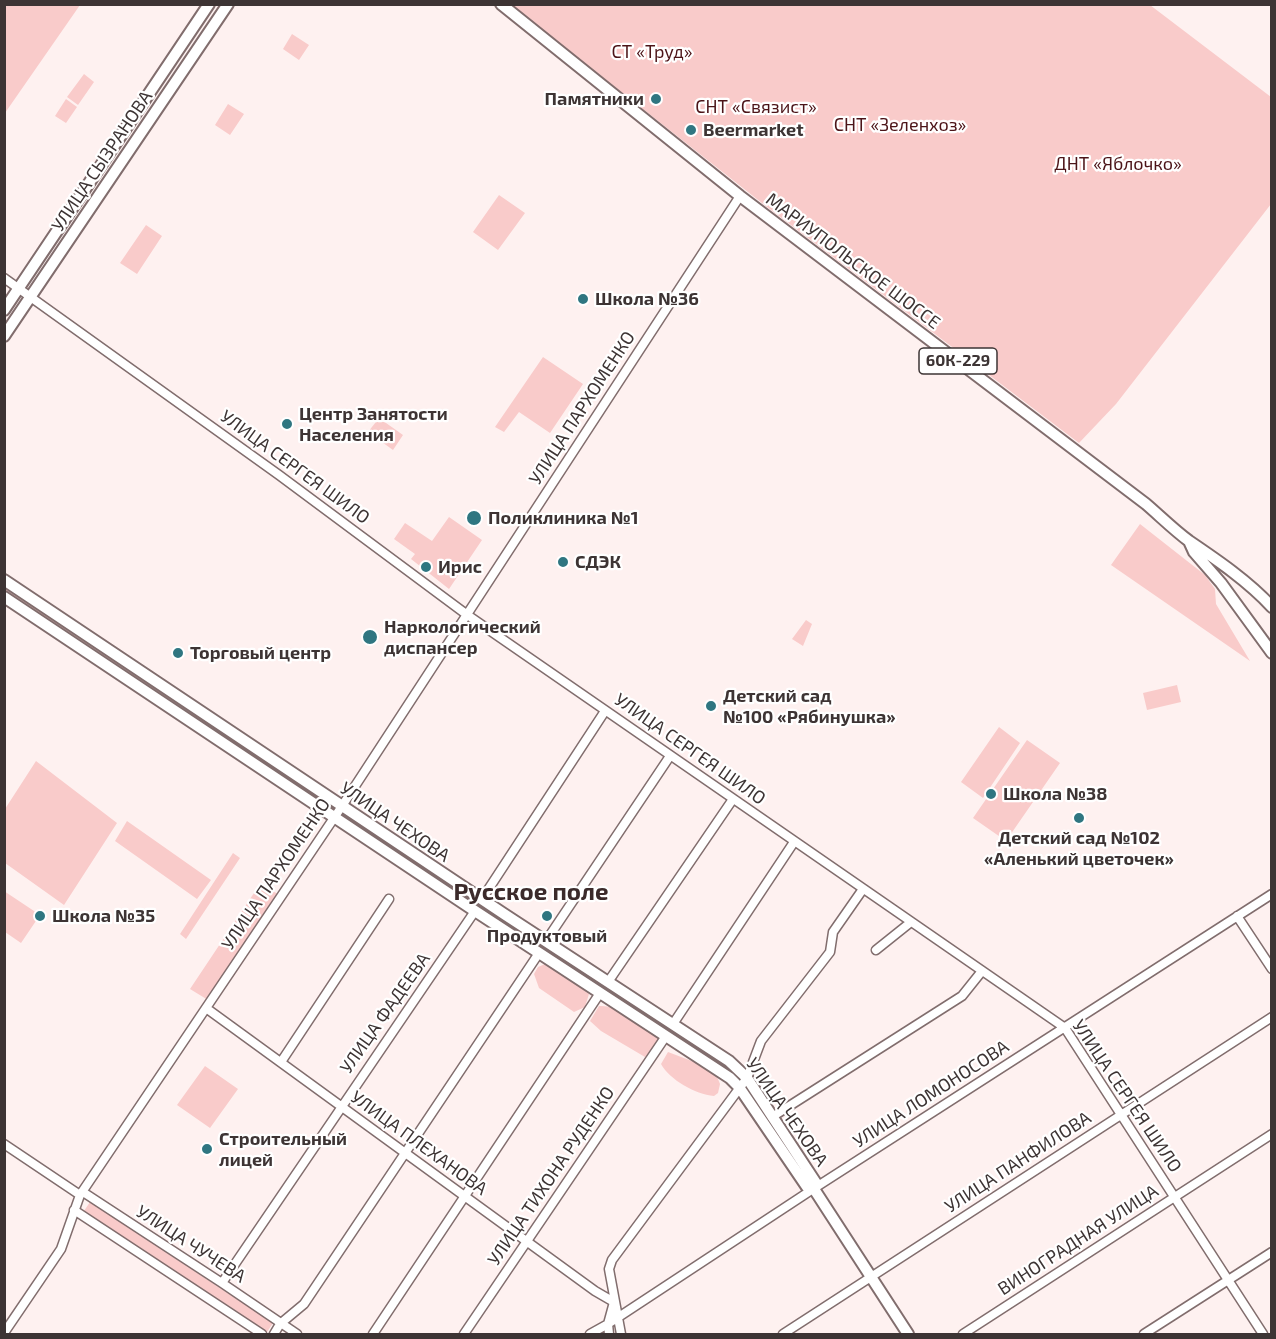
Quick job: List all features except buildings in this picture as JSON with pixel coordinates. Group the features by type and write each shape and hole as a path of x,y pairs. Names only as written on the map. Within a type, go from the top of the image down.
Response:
{"main road":[{"name":"УЛИЦА СЫЗРАНОВА","path":"4,310 209,4"},
{"name":"УЛИЦА СЫЗРАНОВА","path":"4,336 228,4"},
{"name":"МАРИУПОЛЬСКОЕ ШОССЕ","path":"501,4 740,196 1146,504 1189,541 1200,546 1272,608"},
{"path":"124,130 137,138"},
{"name":"МАРИУПОЛЬСКОЕ ШОССЕ","path":"1189,541 1194,552 1228,592 1272,652"},
{"name":"УЛИЦА ЧЕХОВА","path":"4,580 482,899 729,1060 807,1187 814,1189 908,1335"},
{"name":"УЛИЦА ЧЕХОВА","path":"4,597 474,911 730,1078 743,1082 772,1117 816,1183 814,1189"},
{"path":"474,911 482,899"}],"street":[{"name":"УЛИЦА ПАРХОМЕНКО","path":"4,1333 61,1249 82,1194 342,806 740,196"},
{"name":"УЛИЦА СЕРГЕЯ ШИЛО","path":"4,278 279,475 466,614 1065,1028 1263,1335"},
{"path":"482,899 605,711"},
{"path":"546,941 670,756"},
{"path":"608,982 733,799"},
{"path":"673,1024 794,842"},
{"path":"621,1335 609,1269 612,1260 743,1082 761,1041 830,952 833,932 863,889"},
{"name":"УЛИЦА ЛОМОНОСОВА","path":"590,1335 1272,894"},
{"path":"281,1062 389,899"},
{"name":"УЛИЦА ФАДЕЕВА","path":"222,1283 474,911"},
{"path":"1237,916 1272,969"},
{"path":"876,950 911,922"},
{"path":"274,1335 280,1324 304,1304 539,953"},
{"path":"772,1117 962,996 982,971"},
{"path":"373,1335 600,993"},
{"name":"УЛИЦА ПЛЕХАНОВА","path":"206,1008 595,1291 614,1302"},
{"name":"УЛИЦА ПАНФИЛОВА","path":"783,1335 1272,1017"},
{"name":"УЛИЦА ТИХОНА РУДЕНКО","path":"464,1335 666,1036"},
{"name":"ВИНОГРАДНАЯ УЛИЦА","path":"963,1335 1272,1134"},
{"name":"УЛИЦА ЧУЧЕВА","path":"4,1144 222,1283 297,1335"},
{"name":"УЛИЦА ЧУЧЕВА","path":"75,1210 262,1335"},
{"path":"1144,1335 1272,1252"},
{"path":"609,1335 608,1324 614,1302"}],"green space":[{"path":"4,5 80,5 5,113"},
{"name":"ДНТ «Яблочко»","path":"511,5 1150,5 1271,97 1271,204 1116,404 1079,443 767,207"},
{"path":"292,34 309,45 299,60 283,49"},
{"path":"84,74 94,82 78,105 67,97"},
{"path":"66,99 77,107 66,123 55,116"},
{"path":"228,104 244,114 230,135 215,125"},
{"path":"499,195 525,213 498,250 473,232"},
{"path":"146,225 162,236 137,274 120,263"},
{"path":"543,357 583,384 550,433 519,412 504,432 495,427"},
{"path":"379,418 403,435 393,450 368,432"},
{"path":"449,517 482,540 449,589 411,559 415,554 394,539 405,523 432,541"},
{"path":"1140,524 1205,575 1215,589 1216,604 1250,661 1111,565"},
{"path":"4,584 306,785 302,792 5,593"},
{"path":"806,620 812,624 803,646 792,639"},
{"path":"1177,685 1181,702 1147,710 1143,693"},
{"path":"999,727 1020,743 983,798 961,782"},
{"path":"1027,740 1060,763 1006,841 973,818"},
{"path":"36,761 117,823 64,905 5,863 5,809"},
{"path":"356,819 454,885 450,890 352,824"},
{"path":"127,821 211,880 197,899 115,841"},
{"path":"233,853 240,858 186,939 180,934"},
{"path":"260,884 278,894 208,1000 190,989"},
{"path":"4,891 40,915 21,943 5,932"},
{"path":"490,908 728,1064 740,1077 739,1079 487,913"},
{"path":"545,964 568,977 589,994 585,1007 574,1012 539,988 534,974 538,967"},
{"path":"599,1006 616,1009 631,1016 658,1038 658,1047 645,1057 601,1031 590,1021"},
{"path":"668,1052 697,1063 716,1074 720,1084 718,1093 714,1096 699,1092 670,1075 661,1064"},
{"path":"205,1066 238,1089 210,1128 177,1105"},
{"path":"90,1202 273,1323 267,1332 84,1211"}],"place":[{"name":"Памятники","path":"656,99"},
{"name":"Beermarket","path":"691,130"},
{"name":"Школа №36","path":"583,299"},
{"name":"Центр Занятости Населения","path":"287,424"},
{"name":"Поликлиника №1","path":"474,518"},
{"name":"СДЭК","path":"563,562"},
{"name":"Ирис","path":"426,567"},
{"name":"Наркологический диспансер","path":"370,637"},
{"name":"Торговый центр","path":"178,653"},
{"name":"Детский сад №100 «Рябинушка»","path":"711,706"},
{"name":"Школа №38","path":"991,794"},
{"name":"Детский сад №102 «Аленький цветочек»","path":"1079,818"},
{"name":"Школа №35","path":"40,916"},
{"name":"Продуктовый","path":"547,916"},
{"name":"Строительный лицей","path":"207,1149"}],"district":[{"name":"Русское поле","path":"531,892"}],"park label":[{"name":"СТ «Труд»","path":"652,52"},
{"name":"СНТ «Связист»","path":"756,107"},
{"name":"СНТ «Зеленхоз»","path":"900,125"}]}
